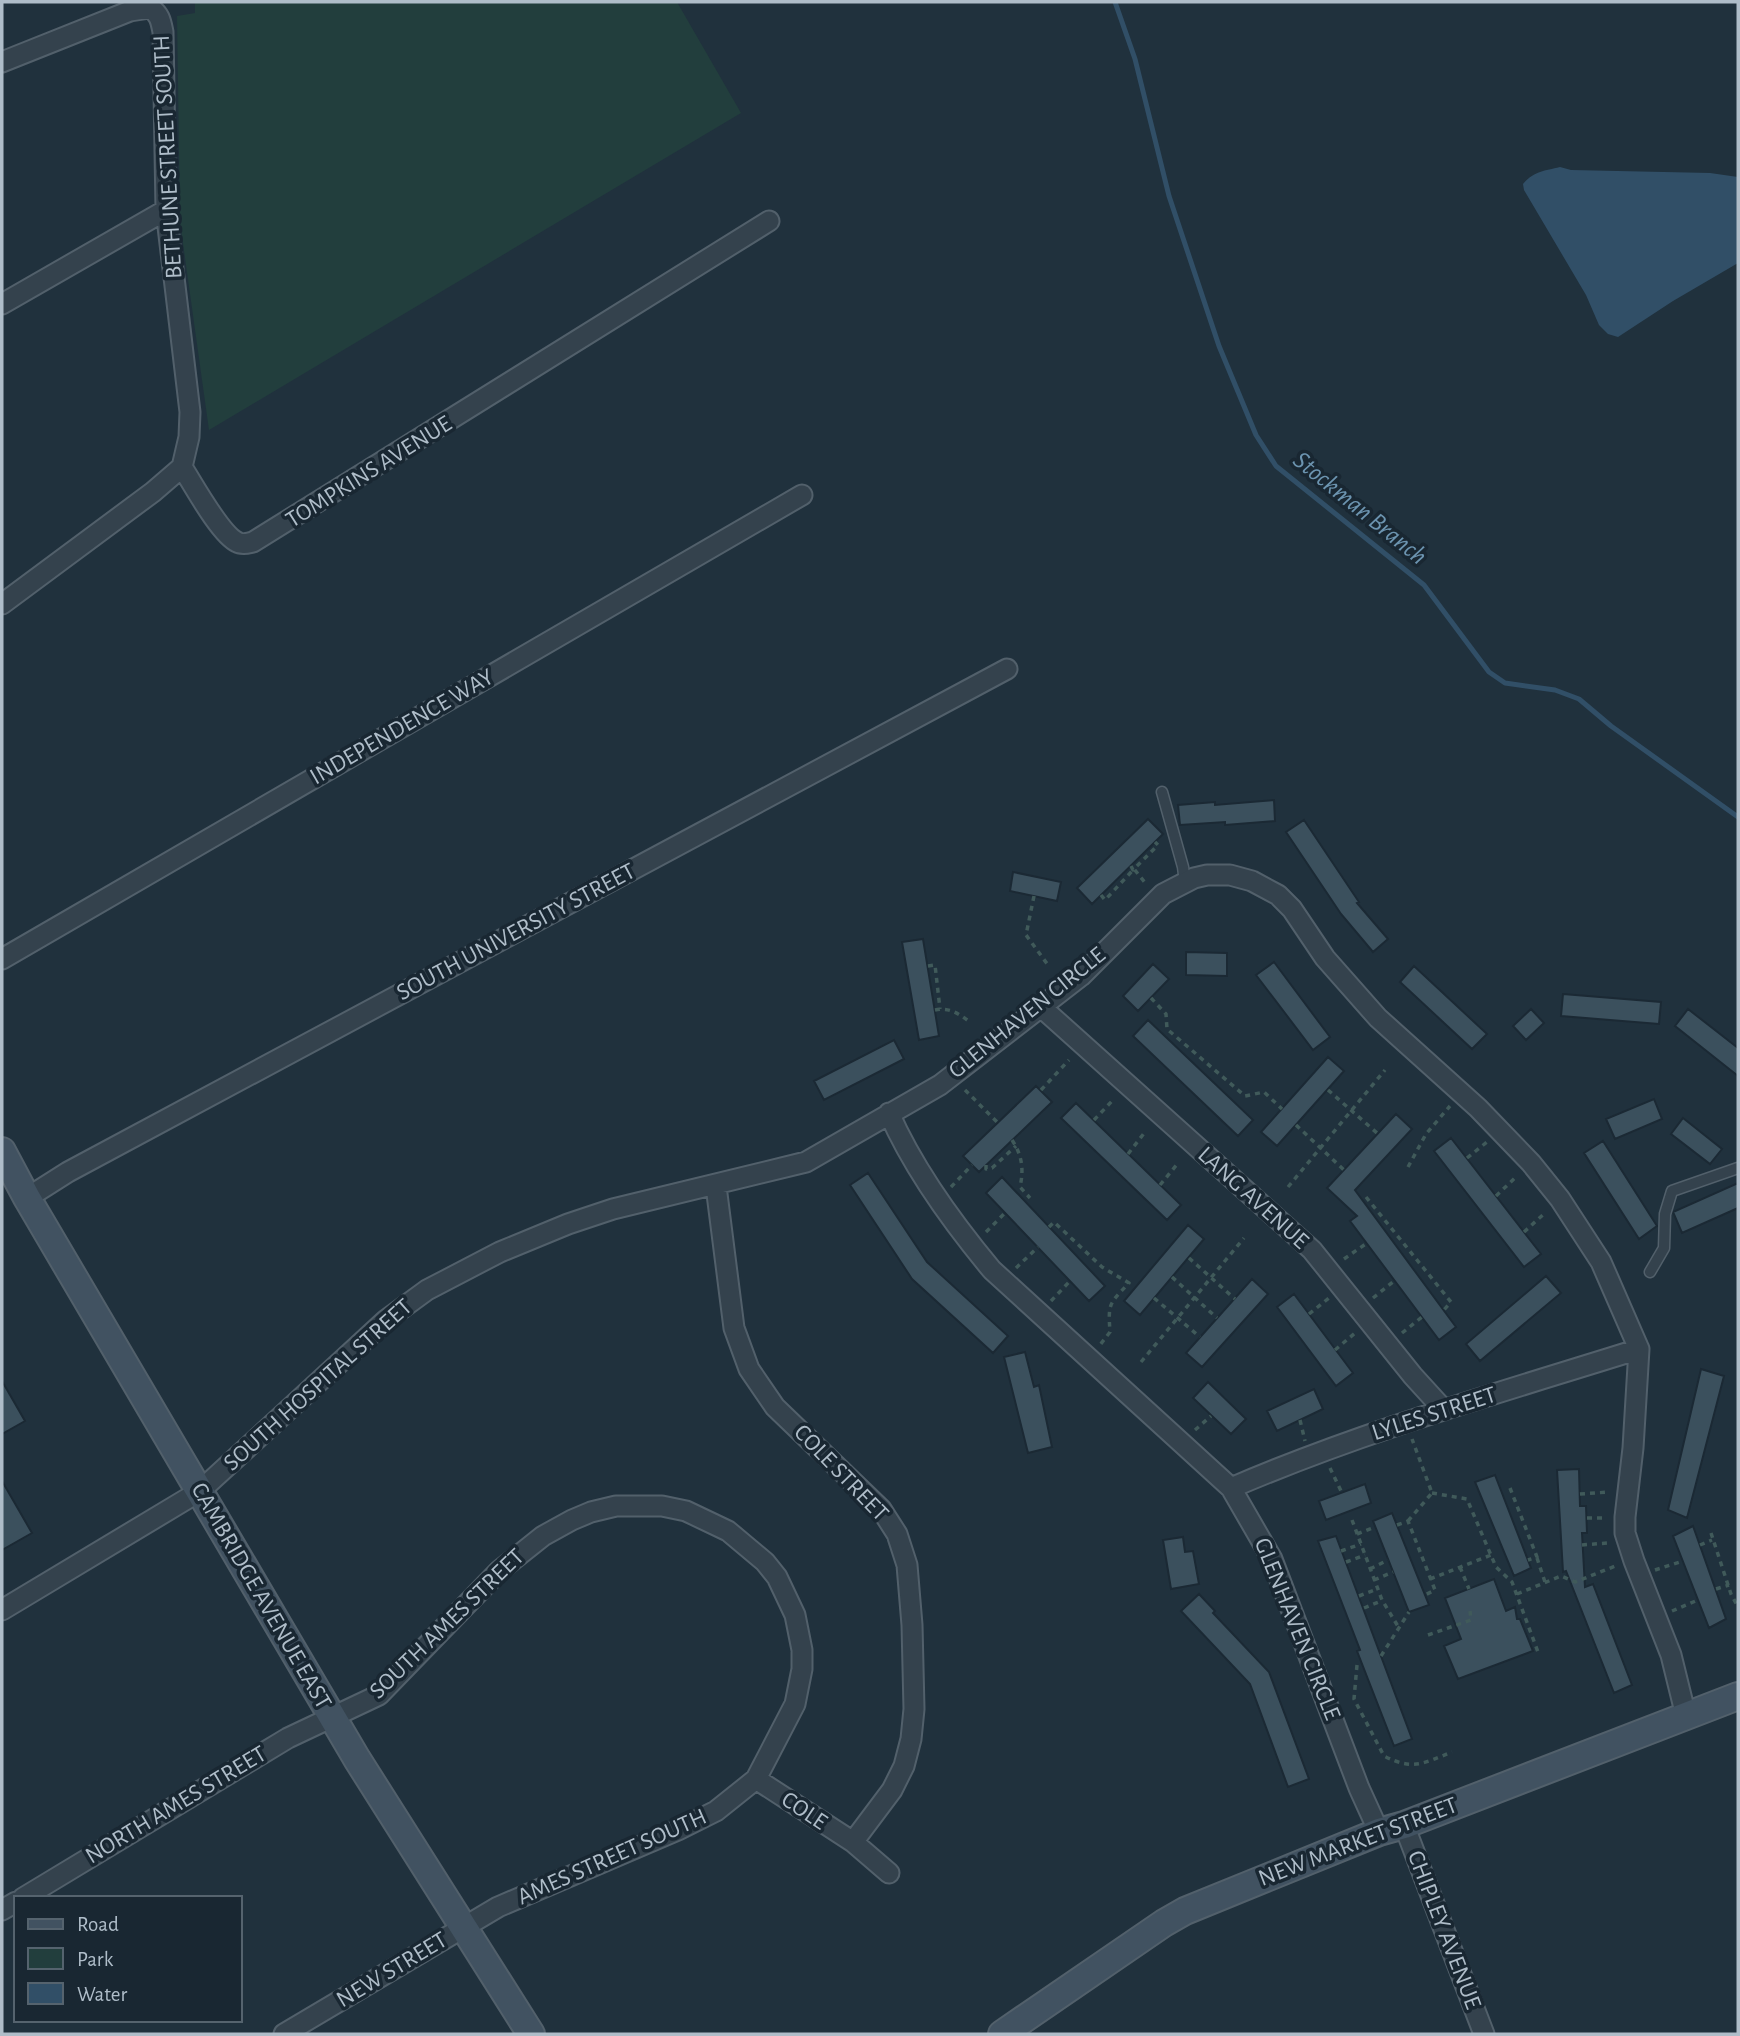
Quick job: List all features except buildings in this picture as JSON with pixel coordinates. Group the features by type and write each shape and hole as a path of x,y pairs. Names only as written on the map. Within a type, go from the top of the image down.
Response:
{"main road":[{"name":"CAMBRIDGE AVENUE EAST","path":"2,1151 332,1717 531,2034"},
{"name":"NEW MARKET STREET","path":"1002,2034 1185,1910 1379,1832 1404,1825 1738,1696"}],"street":[{"name":"BETHUNE STREET SOUTH","path":"2,62 130,10 150,8 157,13 163,32 166,210 190,412 189,437 182,467"},
{"path":"2,304 166,210"},
{"name":"TOMPKINS AVENUE","path":"182,467 230,537 244,544 253,542 769,221"},
{"path":"2,604 153,492 182,467"},
{"name":"INDEPENDENCE WAY","path":"2,960 802,495"},
{"name":"SOUTH UNIVERSITY STREET","path":"27,1198 80,1165 1007,668"},
{"name":"GLENHAVEN CIRCLE","path":"1379,1832 1359,1787 1272,1559 1231,1488 992,1270 970,1244 906,1151 889,1113 940,1085 1081,976 1163,894 1185,882 1207,875 1230,875 1252,881 1278,895 1292,909 1325,958 1378,1018 1478,1108 1531,1163 1560,1199 1601,1262 1639,1349 1625,1533 1671,1655 1686,1716"},
{"name":"LANG AVENUE","path":"1041,1007 1312,1250 1444,1410"},
{"name":"SOUTH HOSPITAL STREET","path":"2,1610 200,1491 386,1320 427,1290 500,1252 568,1223 613,1209 806,1162 889,1113"},
{"name":"COLE STREET","path":"716,1186 734,1328 748,1369 775,1407 881,1509 897,1534 907,1565 914,1709 911,1739 904,1766 892,1790 853,1843"},
{"name":"LYLES STREET","path":"1231,1488 1280,1467 1444,1410 1639,1349"},
{"name":"SOUTH AMES STREET","path":"332,1717 379,1695 499,1571 543,1536 591,1512 616,1506 662,1506 707,1520 746,1544 777,1577 795,1615 802,1650 799,1688 786,1725 756,1779"},
{"name":"NORTH AMES STREET","path":"26,1896 288,1738 332,1717"},
{"name":"COLE","path":"756,1779 853,1843"},
{"name":"AMES STREET SOUTH","path":"463,1927 498,1907 716,1811 756,1779"},
{"name":"CHIPLEY AVENUE","path":"1404,1825 1484,2034"},
{"path":"853,1843 889,1873"},
{"name":"NEW STREET","path":"284,2034 463,1927"}],"lane":[{"path":"1162,792 1185,882"},
{"path":"1650,1272 1664,1248 1665,1214 1672,1191 1738,1168"}],"path":[{"path":"1101,895 1105,900 1127,873 1158,845 1155,842"},
{"path":"1132,868 1148,887"},
{"path":"1034,896 1026,935 1048,965"},
{"path":"928,966 935,965 938,1010 954,1011 970,1022"},
{"path":"1151,998 1166,1014 1167,1029 1245,1096 1264,1093 1282,1109"},
{"path":"1041,1090 1069,1060"},
{"path":"1288,1187 1385,1070"},
{"path":"965,1090 998,1123"},
{"path":"1328,1090 1377,1133"},
{"path":"1094,1120 1112,1100"},
{"path":"1408,1167 1426,1134 1451,1105"},
{"path":"1296,1125 1344,1170"},
{"path":"1128,1153 1145,1132"},
{"path":"1012,1140 1021,1152 1023,1173 1020,1187 1030,1198"},
{"path":"1467,1158 1489,1140"},
{"path":"986,1165 986,1169 992,1168 1016,1146"},
{"path":"1160,1185 1179,1162"},
{"path":"951,1187 972,1165"},
{"path":"1496,1196 1519,1173"},
{"path":"1366,1197 1451,1302 1443,1311"},
{"path":"1524,1232 1548,1210"},
{"path":"985,1234 1005,1213"},
{"path":"1049,1227 1054,1223 1102,1267 1129,1283 1110,1304 1110,1332 1099,1347"},
{"path":"1384,1229 1389,1225"},
{"path":"1141,1362 1244,1238"},
{"path":"1342,1261 1367,1243"},
{"path":"1015,1270 1038,1247"},
{"path":"1408,1262 1415,1257"},
{"path":"1189,1258 1234,1299"},
{"path":"1172,1277 1217,1318"},
{"path":"1049,1302 1070,1281"},
{"path":"1373,1298 1394,1281"},
{"path":"1309,1314 1331,1296"},
{"path":"1154,1298 1200,1337"},
{"path":"1402,1333 1422,1317"},
{"path":"1335,1350 1359,1330"},
{"path":"1412,1439 1432,1493"},
{"path":"1330,1468 1342,1493"},
{"path":"1510,1488 1545,1582"},
{"path":"1580,1494 1609,1492"},
{"path":"1397,1525 1408,1521 1432,1493"},
{"path":"1432,1493 1467,1499 1496,1567 1512,1582 1538,1652"},
{"path":"1511,1515 1519,1512"},
{"path":"1587,1518 1607,1518"},
{"path":"1352,1520 1377,1589 1399,1628"},
{"path":"1408,1521 1435,1590 1425,1595"},
{"path":"1515,1526 1524,1523"},
{"path":"1357,1534 1375,1527"},
{"path":"1711,1533 1728,1586 1738,1607"},
{"path":"1700,1545 1712,1540"},
{"path":"1582,1545 1611,1543"},
{"path":"1341,1550 1361,1544"},
{"path":"1346,1562 1365,1555"},
{"path":"1430,1579 1491,1555"},
{"path":"1528,1560 1536,1558"},
{"path":"1370,1569 1388,1560"},
{"path":"1654,1570 1683,1561"},
{"path":"1517,1594 1561,1576 1575,1582 1618,1565"},
{"path":"1460,1567 1469,1589"},
{"path":"1374,1580 1393,1572"},
{"path":"1716,1589 1728,1586"},
{"path":"1359,1597 1377,1589"},
{"path":"1364,1608 1382,1600"},
{"path":"1670,1611 1698,1601"},
{"path":"1427,1635 1471,1620 1470,1611"},
{"path":"1381,1656 1409,1612"},
{"path":"1357,1665 1354,1699 1384,1756 1406,1764 1421,1765 1451,1752"}],"green space":[{"path":"195,2 677,2 741,113 209,430 180,222 177,16 195,13"}],"water":[{"path":"1560,167 1571,170 1710,173 1738,177 1738,263 1618,337 1608,334 1599,325 1586,295 1524,190 1523,184 1531,176"}],"waterway":[{"name":"Stockman Branch","path":"1115,2 1135,59 1169,196 1219,346 1256,435 1276,466 1424,585 1489,672 1505,683 1555,690 1579,699 1611,726 1738,817"}]}
